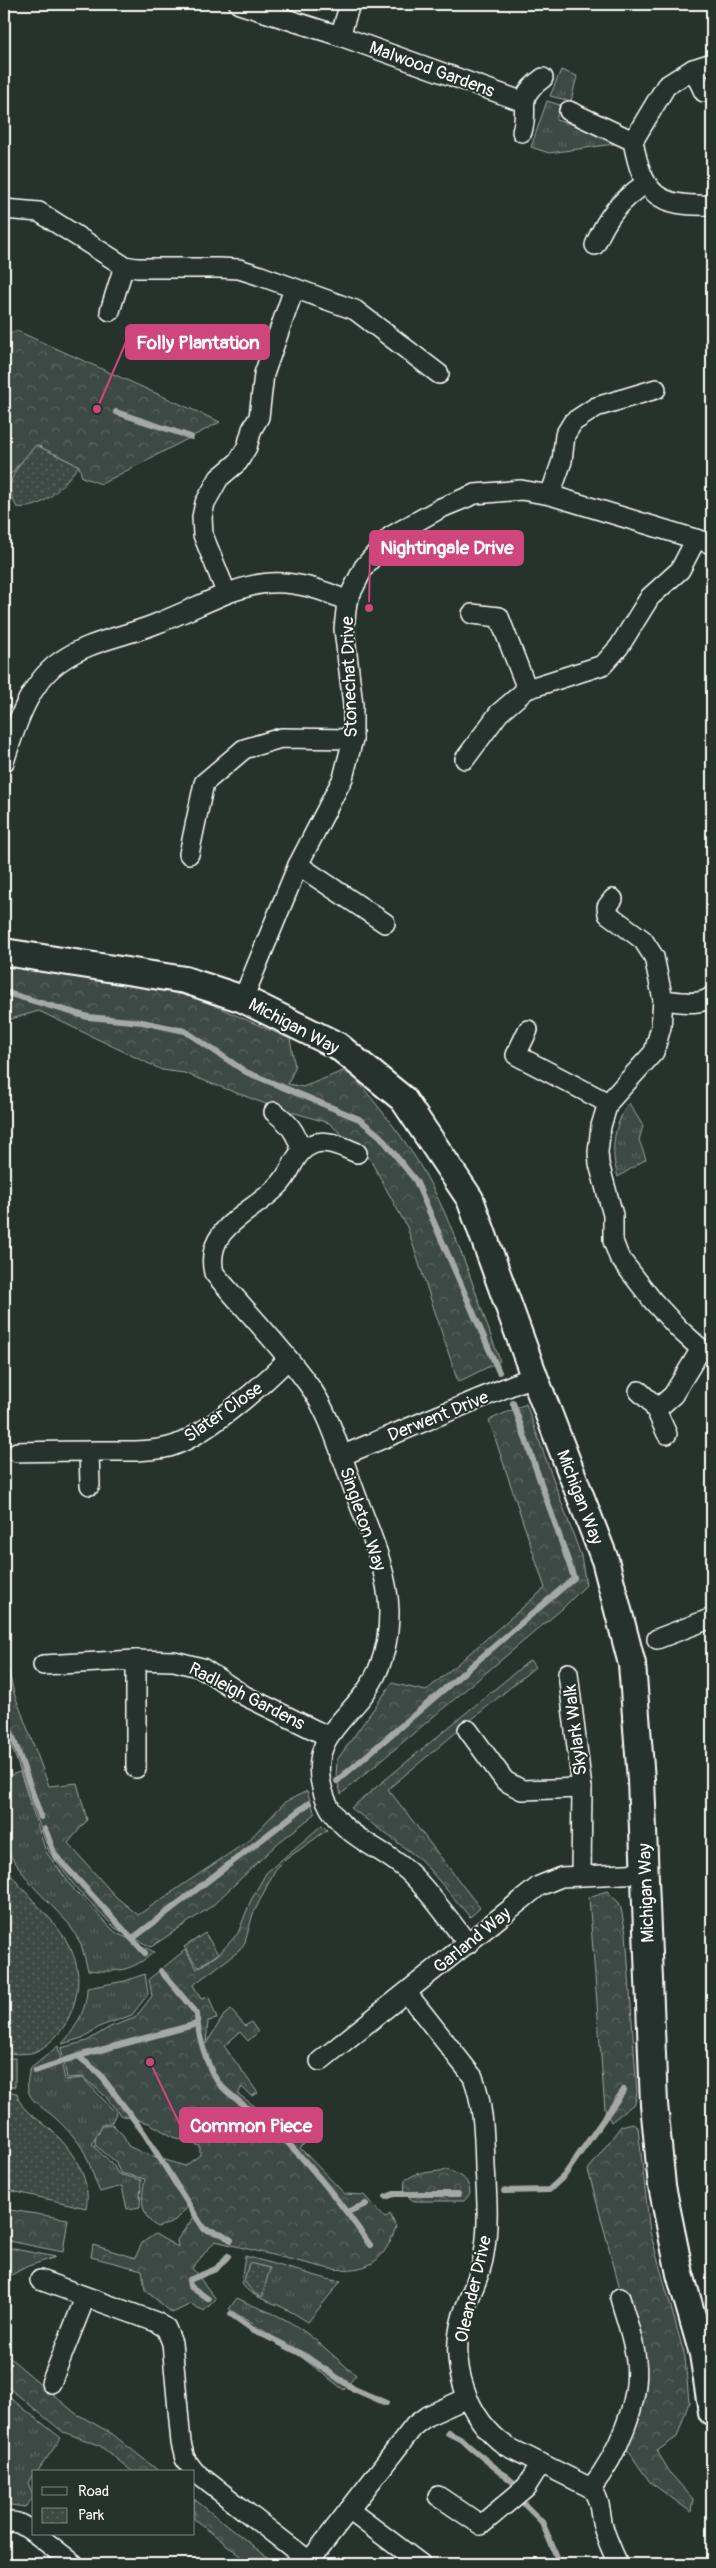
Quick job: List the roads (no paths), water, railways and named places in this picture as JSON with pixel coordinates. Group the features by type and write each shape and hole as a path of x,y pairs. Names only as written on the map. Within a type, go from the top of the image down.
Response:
{"street":[{"name":"Malwood Gardens","path":"239,4 340,36 524,102"},
{"path":"340,36 350,4"},
{"path":"712,63 694,70 666,86 632,141 639,170 646,183 660,198 676,204 712,205"},
{"path":"694,70 704,92"},
{"path":"522,132 526,118 524,102 529,88 543,78"},
{"path":"569,111 632,141"},
{"path":"595,245 605,223 622,200 646,183"},
{"path":"4,209 39,212 124,266 137,268 239,269 355,310 439,374"},
{"path":"110,311 124,266"},
{"path":"226,592 203,535 202,517 205,503 219,478 238,462 247,447 252,429 259,416 264,374 294,289"},
{"path":"550,495 562,461 565,435 573,422 596,407 656,389"},
{"name":"Stonechat Drive","path":"243,999 298,865 344,778 353,739 352,705 344,629 347,601 364,567 390,536 441,508 483,493 521,490 550,495 704,541"},
{"path":"465,759 499,713 527,689 603,665 619,647 650,597 680,570 704,541"},
{"path":"4,762 17,722 34,690 58,663 99,642 152,625 226,592 250,585 296,582 321,589 347,601"},
{"path":"472,614 499,617 527,689"},
{"path":"189,854 204,783 244,749 281,738 353,739"},
{"path":"298,865 385,923"},
{"path":"613,899 607,907 608,914 643,940 654,957 663,1000 661,1026 654,1052 608,1104 598,1152 599,1164 612,1208 613,1241 630,1273 652,1301 680,1330 707,1350 673,1395 656,1410"},
{"name":"Michigan Way","path":"4,952 185,980 243,999 338,1046 403,1099 470,1199 534,1376 605,1560 632,1664 645,1873 654,2104 662,2186 678,2266 708,2362 712,2412"},
{"path":"663,1000 696,1002 708,1000 712,996"},
{"path":"528,1030 513,1062 608,1104"},
{"path":"274,1112 286,1121 297,1134 302,1150 316,1142 333,1143 358,1153"},
{"name":"Singleton Way","path":"302,1150 280,1184 223,1231 213,1246 210,1259 214,1273 309,1385 325,1415 378,1555 389,1610 385,1650 368,1691 357,1706 327,1736"},
{"name":"Slater Close","path":"17,1452 141,1451 170,1446 188,1440 263,1384 288,1359"},
{"name":"Derwent Drive","path":"341,1456 534,1376"},
{"path":"638,1391 650,1401 667,1434"},
{"path":"89,1451 90,1485"},
{"path":"657,1639 712,1618"},
{"path":"136,1660 136,1768"},
{"name":"Radleigh Gardens","path":"43,1665 136,1660 174,1661 202,1668 245,1696 327,1736"},
{"name":"Skylark Walk","path":"568,1673 582,1788 581,1875"},
{"name":"Skylark Walk","path":"468,1730 505,1781 522,1790 582,1788"},
{"path":"327,1736 321,1756 320,1771 321,1787 331,1811 352,1835 394,1860 411,1874 468,1944"},
{"name":"Garland Way","path":"320,2062 539,1886 561,1877 645,1873"},
{"name":"Oleander Drive","path":"407,1993 473,2077 479,2093 484,2120 487,2208 484,2254 462,2318 459,2343 459,2369 468,2398 478,2418 495,2438 591,2488"},
{"path":"40,2280 85,2298 156,2322 166,2328 172,2343 181,2443 185,2459 194,2470"},
{"path":"51,2383 85,2298"},
{"path":"618,2564 603,2525 599,2500 591,2488 616,2450 636,2387 635,2351 620,2298"},
{"path":"195,2471 204,2481 308,2563 415,2425 427,2416 468,2398"},
{"path":"438,2496 478,2524 484,2524 526,2487 541,2463"},
{"path":"349,2510 421,2564"},
{"path":"4,2525 11,2521 17,2522 32,2532"},
{"path":"38,2536 74,2564"}],"waterway":[{"path":"116,412 191,437"},
{"path":"4,992 88,1017 142,1022 185,1031 246,1072 359,1119 380,1136 416,1181 499,1372"},
{"path":"337,1781 574,1578 513,1403"},
{"path":"4,1712 41,1817"},
{"path":"132,1939 309,1803"},
{"path":"45,1829 55,1855 145,1953"},
{"path":"161,1971 197,2014 203,2049 218,2082 230,2094 270,2125 302,2157 370,2245"},
{"path":"197,2024 78,2056 99,2073 144,2133 204,2229 222,2234 231,2240"},
{"path":"35,2071 78,2056"},
{"path":"504,2191 549,2190 564,2176 624,2090"},
{"path":"386,2197 394,2194 458,2194"},
{"path":"347,2212 366,2204"},
{"path":"208,2299 190,2286 189,2280 216,2269 228,2256"},
{"path":"231,2314 252,2329 302,2354 354,2389 386,2403"},
{"path":"448,2433 460,2439 514,2483"},
{"path":"525,2505 542,2522 560,2564"}],"place":[{"name":"Folly Plantation","path":"97,409"},
{"name":"Nightingale Drive","path":"369,608"},
{"name":"Common Piece","path":"150,2062"}]}
